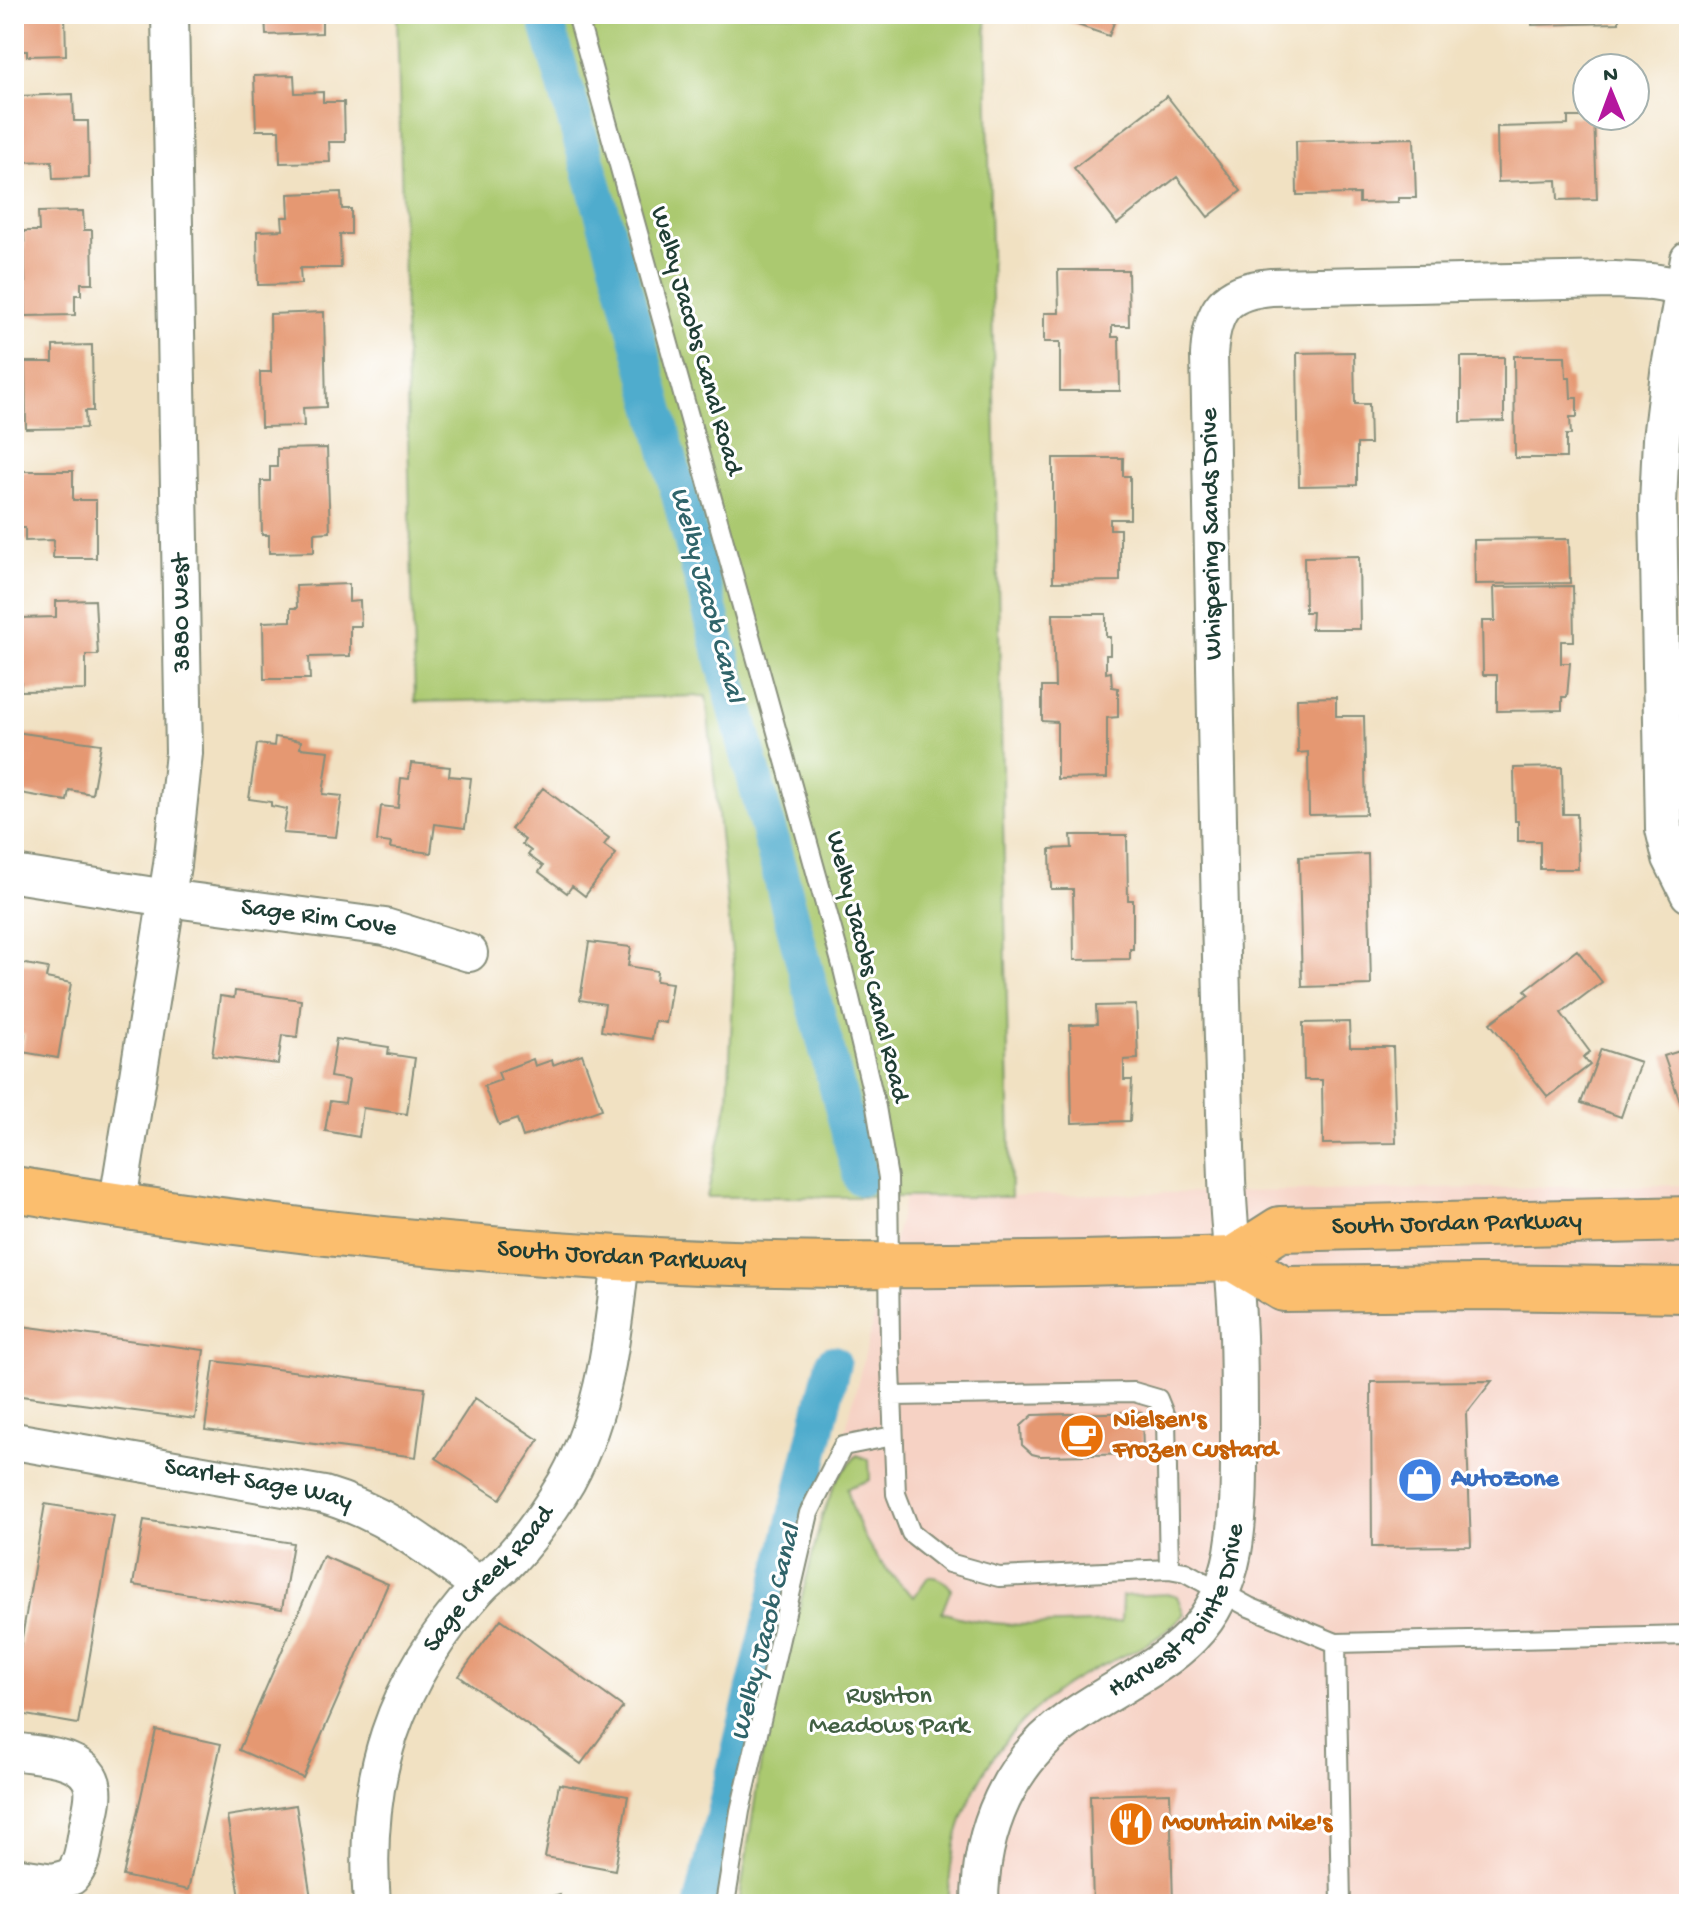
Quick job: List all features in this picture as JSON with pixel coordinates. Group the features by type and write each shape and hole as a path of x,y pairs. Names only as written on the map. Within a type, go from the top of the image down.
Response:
{"main road":[{"name":"South Jordan Parkway","path":"14,1189 117,1207 368,1238 621,1258 890,1265 1233,1259 1280,1229 1689,1219"},
{"path":"1233,1259 1283,1289 1478,1287 1689,1290"}],"street":[{"name":"3880 West","path":"117,1207 167,898 182,779 185,727 170,14"},
{"path":"1686,273 1661,439 1658,504 1664,829 1671,858 1689,894"},
{"name":"Whispering Sands Drive","path":"1233,1259 1227,1183 1209,355 1216,317 1227,301 1238,293 1271,287 1614,280 1652,282 1686,273"},
{"name":"Sage Rim Cove","path":"14,874 385,927 469,953"},
{"name":"Sage Creek Road","path":"372,1904 368,1859 375,1779 405,1691 447,1626 480,1586 510,1560 542,1520 568,1480 598,1407 612,1338 621,1258"},
{"name":"Harvest Pointe Drive","path":"980,1904 982,1865 991,1825 1015,1775 1031,1753 1072,1717 1162,1663 1179,1649 1208,1617 1222,1591 1232,1556 1239,1502 1238,1338 1233,1259"},
{"name":"Scarlet Sage Way","path":"14,1441 345,1501 403,1530 480,1586"},
{"path":"14,1751 79,1765 93,1785 81,1862 71,1877 53,1882 14,1876"}],"lane":[{"name":"Welby Jacobs Canal Road","path":"577,14 843,969 876,1107 888,1178 896,1494 911,1533 949,1563 999,1577 1169,1569"},
{"path":"893,1396 1134,1392 1158,1399 1166,1419 1169,1569 1185,1572 1249,1607 1336,1643 1689,1635"},
{"path":"725,1904 740,1811 809,1513 843,1446 893,1436"},
{"path":"1336,1643 1341,1904"}],"shaded area":[{"path":"1689,1185 1689,1904 739,1904 761,1761 905,1197"}],"green space":[{"path":"397,14 986,14 1011,1197 707,1197 728,1101 734,972 706,696 415,702"},
{"name":"Rushton Meadows Park","path":"857,1455 869,1460 870,1480 847,1488 863,1535 879,1561 914,1597 928,1577 938,1578 947,1584 951,1589 942,1612 1008,1624 1121,1622 1122,1596 1171,1594 1177,1596 1184,1614 1147,1644 1080,1677 1051,1696 1003,1744 968,1803 957,1835 949,1904 739,1904 761,1761 822,1516 838,1477"}],"building":[{"path":"14,14 65,14 66,55 27,56 27,51 14,51"},
{"path":"265,14 322,14 322,33 266,35"},
{"path":"1062,14 1117,14 1109,36 1060,19"},
{"path":"1532,14 1619,14 1619,23 1532,25"},
{"path":"294,75 295,93 323,92 323,102 344,102 345,142 329,142 330,162 280,163 279,130 256,130 254,76"},
{"path":"73,94 74,121 88,121 89,178 53,179 52,161 20,162 18,96"},
{"path":"1167,96 1241,191 1208,217 1177,177 1117,224 1074,168"},
{"path":"1568,117 1571,117 1571,132 1595,132 1597,199 1558,200 1557,180 1498,182 1497,127 1568,125"},
{"path":"1414,138 1416,198 1398,198 1398,202 1359,203 1359,194 1297,195 1296,141"},
{"path":"341,192 342,209 351,209 351,234 340,234 341,268 300,268 301,284 258,285 257,231 283,230 282,217 289,217 288,194"},
{"path":"83,211 84,230 92,230 93,283 81,283 81,295 75,295 75,315 26,316 24,231 39,231 38,212"},
{"path":"1058,270 1128,270 1129,326 1112,326 1112,337 1119,337 1120,391 1060,391 1060,342 1044,342 1044,313 1059,313"},
{"path":"324,312 326,407 303,408 304,426 261,427 260,372 271,372 270,314"},
{"path":"92,345 93,411 85,411 86,428 26,429 25,362 53,362 53,346"},
{"path":"1354,352 1355,404 1369,404 1370,444 1357,444 1357,485 1299,486 1297,353"},
{"path":"1514,356 1565,356 1571,398 1577,398 1577,417 1570,417 1571,435 1566,435 1566,458 1515,458"},
{"path":"1461,357 1504,357 1504,421 1461,422"},
{"path":"327,448 330,532 314,533 314,552 269,553 269,535 262,535 261,481 270,481 270,467 277,467 277,449"},
{"path":"1053,458 1123,458 1123,476 1130,476 1130,519 1110,519 1110,529 1120,529 1120,581 1053,582"},
{"path":"21,471 73,471 73,500 96,500 96,558 53,558 54,540 25,541 25,528 14,528 14,489 20,489"},
{"path":"1569,539 1570,583 1475,584 1474,540"},
{"path":"1359,556 1360,629 1311,629 1312,612 1305,612 1304,557"},
{"path":"349,584 349,602 360,601 361,626 350,626 350,656 309,657 310,679 264,679 263,622 291,621 291,608 297,608 296,586"},
{"path":"1573,586 1574,641 1561,641 1561,663 1570,663 1567,697 1562,697 1562,710 1497,711 1497,675 1483,675 1482,621 1495,621 1494,587"},
{"path":"95,600 98,655 86,655 86,690 21,691 20,618 56,617 56,601"},
{"path":"1053,614 1106,614 1110,655 1106,655 1106,673 1111,672 1112,687 1118,688 1118,717 1107,718 1107,778 1057,779 1057,722 1042,721 1042,687 1055,687"},
{"path":"1336,697 1336,716 1364,716 1366,814 1309,815 1308,752 1298,753 1297,698"},
{"path":"15,732 101,744 92,794 69,790 67,801 14,792"},
{"path":"275,737 301,741 300,748 329,751 323,794 342,796 336,837 283,833 287,809 271,806 271,802 249,799 257,744 274,746"},
{"path":"411,763 450,767 449,776 471,778 465,828 435,824 431,853 390,848 391,843 377,841 381,806 398,808 401,778 409,779"},
{"path":"1562,767 1563,814 1577,814 1578,869 1540,869 1540,841 1518,841 1514,768"},
{"path":"543,788 609,838 604,845 616,854 585,896 572,886 567,893 539,872 543,866 528,855 531,851 522,844 525,840 511,829"},
{"path":"1071,835 1127,835 1128,900 1133,900 1133,949 1130,949 1130,959 1074,960 1073,889 1051,889 1050,849 1072,848"},
{"path":"1368,854 1371,985 1302,987 1299,857"},
{"path":"589,942 631,947 628,966 657,971 656,981 672,983 666,1023 655,1021 652,1039 601,1031 605,1004 580,1000"},
{"path":"1577,950 1602,982 1561,1013 1590,1052 1583,1057 1590,1065 1548,1097 1490,1023 1529,994 1525,990"},
{"path":"14,962 48,968 46,978 71,983 58,1058 22,1052 25,1034 14,1032"},
{"path":"235,991 301,1000 297,1037 282,1035 278,1064 212,1056 220,996 234,998"},
{"path":"1136,1005 1138,1059 1124,1060 1124,1080 1132,1080 1130,1121 1072,1123 1070,1025 1097,1024 1096,1006"},
{"path":"1349,1022 1350,1047 1393,1047 1396,1143 1323,1144 1322,1080 1304,1080 1303,1023"},
{"path":"336,1039 389,1047 388,1054 415,1058 407,1114 363,1108 359,1137 325,1131 330,1101 345,1103 349,1080 330,1077"},
{"path":"1689,1048 1689,1118 1686,1119 1664,1056"},
{"path":"1601,1049 1640,1062 1621,1117 1581,1103"},
{"path":"582,1054 602,1109 523,1137 517,1119 499,1125 484,1086 501,1080 498,1072 533,1059 535,1066 552,1060 553,1065"},
{"path":"14,1325 204,1350 195,1419 14,1395"},
{"path":"214,1361 425,1388 416,1457 205,1430"},
{"name":"AutoZone","path":"1492,1381 1466,1414 1471,1546 1372,1547 1371,1382"},
{"path":"475,1398 539,1440 500,1499 436,1458"},
{"name":"Nielsen's Frozen Custard","path":"1142,1412 1143,1454 1040,1456 1032,1454 1022,1445 1021,1426 1033,1415"},
{"path":"45,1504 114,1515 78,1724 14,1713 14,1684"},
{"path":"144,1520 293,1543 282,1609 133,1585"},
{"path":"323,1556 388,1584 303,1778 239,1750"},
{"path":"501,1619 623,1707 581,1764 459,1676"},
{"path":"156,1730 221,1744 188,1890 123,1876"},
{"path":"559,1784 628,1796 615,1870 545,1857"},
{"path":"1170,1793 1173,1904 1093,1904 1090,1795"},
{"path":"296,1805 312,1904 241,1904 227,1816"},
{"path":"560,1895 563,1904 532,1904 532,1903"}],"waterway":[{"name":"Welby Jacob Canal","path":"544,14 621,277 861,1178"},
{"name":"Welby Jacob Canal","path":"702,1904 833,1363"}],"place":[{"name":"Nielsen's Frozen Custard","path":"1082,1436"},
{"name":"AutoZone","path":"1420,1480"},
{"name":"Mountain Mike's","path":"1131,1824"}]}
